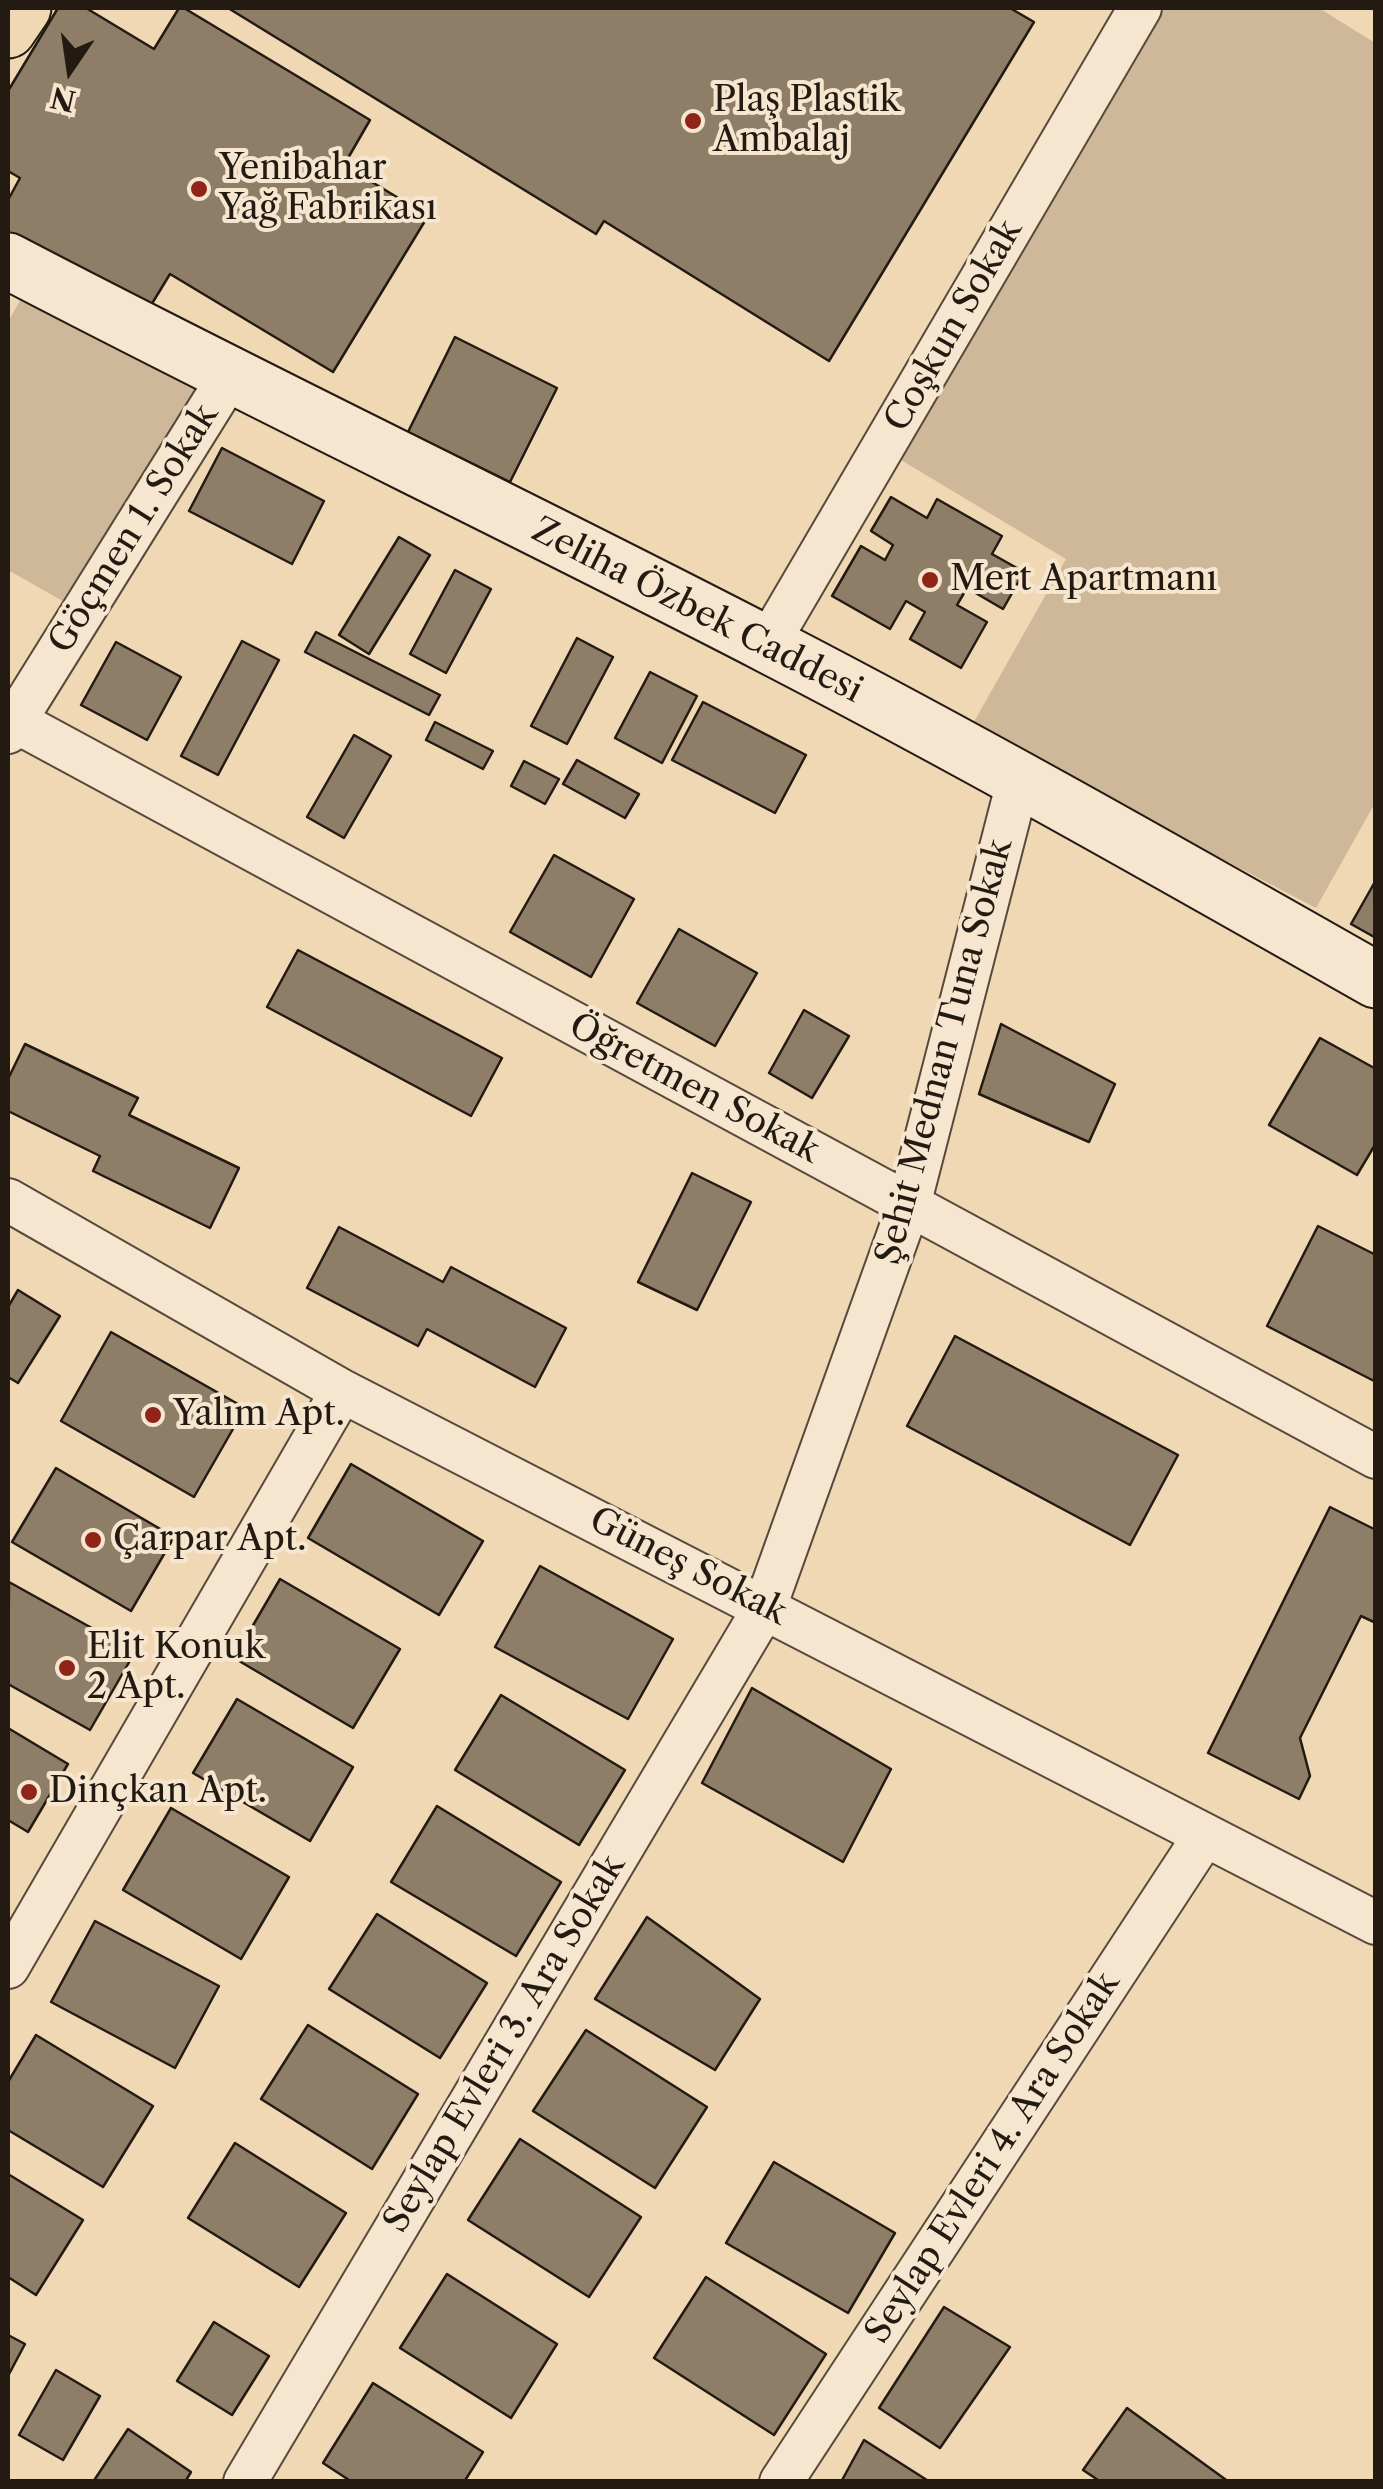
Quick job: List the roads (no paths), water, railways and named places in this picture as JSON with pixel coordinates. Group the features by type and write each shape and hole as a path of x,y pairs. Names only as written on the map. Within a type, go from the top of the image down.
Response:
{"main road":[{"path":"8,30 23,8"}],"street":[{"name":"Coşkun Sokak","path":"767,645 1140,8"},
{"name":"Zeliha Özbek Caddesi","path":"8,262 229,377 767,645 1020,778 1376,980"},
{"name":"Göçmen 1. Sokak","path":"10,726 229,377"},
{"name":"Öğretmen Sokak","path":"10,726 1376,1458"},
{"name":"Şehit Mednan Tuna Sokak","path":"764,1607 909,1205 1020,778"},
{"name":"Güneş Sokak","path":"8,1200 342,1391 1376,1922"},
{"path":"8,1968 342,1391"},
{"name":"Seylap Evleri 3. Ara Sokak","path":"245,2482 764,1607"},
{"name":"Seylap Evleri 4. Ara Sokak","path":"781,2482 1205,1835"}],"place":[{"name":"Plaş Plastik Ambalaj","path":"693,121"},
{"name":"Yenibahar Yağ Fabrikası","path":"199,189"},
{"name":"Mert Apartmanı","path":"930,580"},
{"name":"Yalım Apt.","path":"153,1415"},
{"name":"Çarpar Apt.","path":"93,1540"},
{"name":"Elit Konuk 2 Apt.","path":"67,1668"},
{"name":"Dinçkan Apt.","path":"29,1792"}]}
